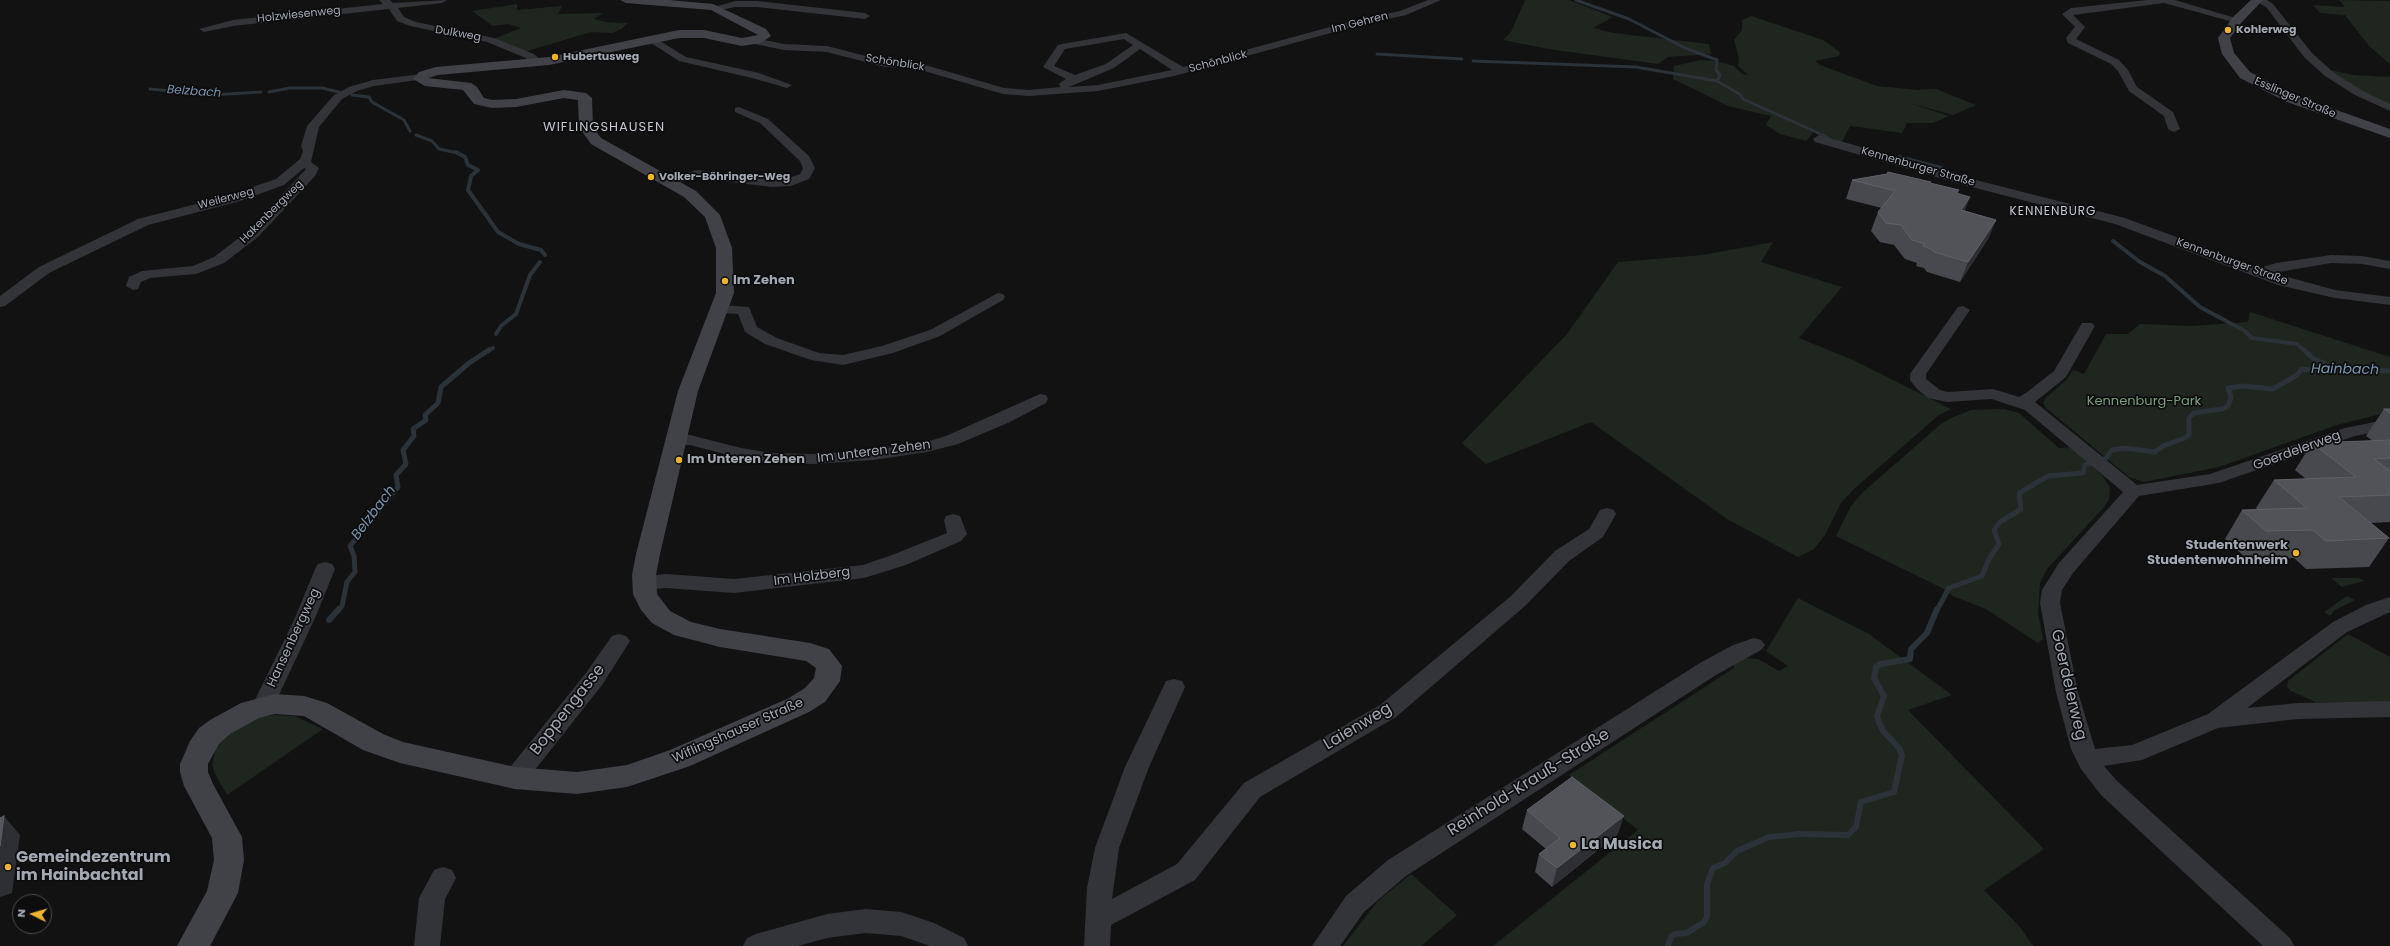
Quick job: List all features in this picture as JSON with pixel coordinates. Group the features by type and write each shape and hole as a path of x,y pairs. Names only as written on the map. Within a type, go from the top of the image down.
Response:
{"street":[{"name":"Holzwiesenweg","path":"204,29 233,22 388,3 442,0"},
{"path":"305,163 309,153 307,146 313,126 325,110 341,95 373,83 421,77 439,71 538,62 652,39 695,34 737,42 754,41 763,38 765,34 716,8 700,4 626,0"},
{"name":"Im Gehren","path":"1283,44 1355,23 1403,13 1436,0"},
{"path":"2174,129 2169,114 2133,89 2123,70 2114,62 2072,41 2071,38 2080,27 2068,14 2074,10 2111,8 2165,0 2237,20"},
{"path":"2258,0 2270,6 2308,55 2329,74 2359,93 2390,108"},
{"name":"Esslinger Straße","path":"2258,0 2226,32 2224,41 2232,59 2247,77 2297,101 2390,134"},
{"name":"Dulkweg","path":"388,3 400,19 413,24 490,40 530,56 538,62"},
{"path":"716,8 735,4 757,4 865,16"},
{"path":"1074,80 1048,67 1062,47 1126,36 1181,71"},
{"path":"652,39 683,59 760,77 787,85"},
{"name":"Schönblick","path":"754,41 784,47 825,48 885,64 918,65 1006,92 1025,93 1102,88 1181,71 1283,44"},
{"name":"Schönblick","path":"1057,91 1074,80 1110,66 1139,45"},
{"name":"Wiflingshauser Straße","path":"193,946 222,893 229,860 227,837 196,779 194,764 204,742 220,726 243,713 262,706 290,704 310,708 391,749 516,778 554,782 588,782 627,776 650,769 703,748 799,705 815,695 827,681 830,673 829,663 815,653 700,634 671,624 661,617 650,604 644,583 648,554 691,383 725,293 724,248 714,218 695,197 606,148 593,138 585,124 585,101 582,96 564,94 516,103 490,104 479,101 468,87 424,81 421,77"},
{"path":"669,182 697,174 772,183 791,182 805,176 809,168 805,159 764,121 739,110"},
{"name":"Kennenburger Straße","path":"1820,139 2041,201 2032,203 2031,206 2036,210 2047,214 2068,215 2077,210 2128,224 2258,274 2317,290 2390,301"},
{"name":"Hakenbergweg","path":"133,286 134,280 147,274 196,270 219,260 253,234 309,175 313,168 305,163"},
{"name":"Weilerweg","path":"0,303 44,270 116,234 152,218 252,193 280,182 305,163"},
{"path":"2258,274 2276,267 2331,259 2362,260 2390,265"},
{"path":"720,309 744,310 750,329 771,341 817,357 843,360 867,356 925,337 954,324 998,297"},
{"path":"1963,310 1923,366 1918,377 1920,383 1926,389 1941,396 1958,397 1993,394 2021,402 2040,412 2108,468 2133,491"},
{"path":"2021,402 2032,397 2060,374 2087,326"},
{"name":"Im unteren Zehen","path":"676,440 690,440 740,453 771,458 817,459 873,454 918,448 952,440 1004,418 1040,399"},
{"name":"Goerdelerweg","path":"2281,946 2109,788 2099,777 2083,749 2067,692 2050,603 2052,590 2062,574 2115,514 2133,491 2213,479 2350,432 2390,424"},
{"name":"Laienweg","path":"1097,920 1186,872 1196,862 1240,801 1252,790 1388,711 1518,601 1562,556 1596,533 1607,514"},
{"name":"Im Holzberg","path":"644,583 666,581 734,586 864,570 899,560 954,537 957,534 953,520"},
{"name":"Hansenbergweg","path":"262,706 305,618 325,569"},
{"path":"2088,759 2134,754 2216,720 2336,629 2367,612 2390,604"},
{"name":"Boppengasse","path":"516,778 594,679 620,641"},
{"name":"Reinhold-Krauß-Straße","path":"1325,946 1355,904 1397,868 1708,669 1741,650 1754,645"},
{"path":"1097,946 1097,920 1103,869 1110,836 1136,767 1174,687"},
{"path":"2216,720 2298,711 2390,709"},
{"path":"427,946 432,898 443,878"},
{"path":"756,946 827,926 866,921 901,924 934,935 955,946"}],"green space":[{"path":"1525,0 1569,0 1613,17 1593,28 1614,33 1709,44 1711,54 1668,57 1658,64 1548,49 1503,40 1511,32"},
{"path":"2339,0 2390,1 2390,64 2369,46 2345,15 2320,13 2313,5 2345,7"},
{"path":"517,4 517,10 562,6 558,14 603,13 594,19 606,22 628,23 621,29 612,33 591,32 524,52 493,39 521,28 508,24 493,26 472,11"},
{"path":"1751,16 1823,40 1840,52 1839,56 1815,61 1820,65 1877,86 1918,90 1936,89 1976,105 1953,115 1909,103 1949,116 1933,123 1907,123 1902,133 1850,126 1841,144 1814,132 1806,141 1780,134 1766,125 1771,116 1728,106 1673,79 1674,66 1701,60 1716,61 1734,66 1742,74 1748,75 1738,66 1739,58 1734,40 1742,30 1742,20"},
{"path":"2330,70 2353,75 2390,77 2390,107 2336,77"},
{"path":"1773,242 1761,262 1842,287 1799,338 1853,360 1951,409 1939,415 1854,489 1841,503 1825,535 1814,549 1798,557 1727,519 1591,422 1486,464 1462,443 1567,334 1618,262 1703,255"},
{"name":"Kennenburg-Park","path":"2250,312 2390,357 2390,415 2381,414 2337,425 2219,467 2144,482 2129,477 2045,407 2043,402 2065,381 2073,370 2084,374 2106,334 2128,334 2140,324 2192,326 2248,322"},
{"path":"2004,409 2019,413 2059,448 2072,447 2101,474 2110,487 2109,499 2105,506 2047,569 2040,583 2038,613 2043,639 2038,643 1986,609 1953,596 1942,588 1836,536 1851,506 1863,492 1941,424 1951,418 1971,410"},
{"path":"2331,578 2359,578 2364,581 2342,587"},
{"path":"2347,596 2355,600 2335,610 2330,616 2324,612"},
{"path":"1798,598 1869,634 1952,695 1908,710 2044,849 1984,890 2020,927 2033,946 1493,946 1638,830 1569,775 1734,668 1734,663 1745,658 1758,659 1779,671 1788,666 1766,651"},
{"path":"2348,634 2390,657 2390,702 2315,702 2291,691 2287,687 2288,681"},
{"path":"275,715 294,716 323,729 227,795 215,774 212,765 216,748 228,735 257,718"},
{"path":"1411,874 1457,915 1421,946 1343,946 1377,902"}],"building":[{"path":"1888,172 1959,190 1956,193 1970,197 1961,210 1996,220 1968,262 1934,252 1923,246 1925,244 1912,240 1901,225 1886,223 1878,212 1895,191 1852,180 1887,174"},
{"path":"2384,409 2390,409 2390,413"},
{"path":"2390,440 2390,458 2374,459 2390,471 2390,495 2339,497 2389,538 2326,541 2313,530 2266,531 2242,510 2307,508 2274,480 2356,477 2312,443"},
{"path":"1572,777 1624,816 1557,868 1539,854 1560,838 1527,810"},
{"path":"4,816 0,846 0,818"}],"waterway":[{"path":"1576,0 1629,19 1685,48 1717,60 1716,70 1720,75 1717,81"},
{"path":"1377,54 1462,59"},
{"path":"1473,61 1636,67 1717,81"},
{"path":"1717,81 1741,95 1743,99 1827,137"},
{"name":"Belzbach","path":"269,92 290,88 322,88 339,92"},
{"name":"Belzbach","path":"150,89 211,95 261,92"},
{"path":"352,95 369,97 372,102 404,120 410,131"},
{"name":"Belzbach","path":"416,135 432,141 439,149 458,153"},
{"name":"Belzbach","path":"458,153 465,157 468,165 478,170 471,176 468,190 498,232 519,244 541,250 545,255"},
{"path":"1899,157 1941,168"},
{"path":"2113,241 2140,262 2165,276 2200,307 2245,331 2252,338 2297,344 2305,351"},
{"name":"Belzbach","path":"496,334 501,326 516,314 530,275 540,262"},
{"name":"Belzbach","path":"488,351 493,348"},
{"name":"Belzbach","path":"339,609 342,606 347,582 355,572 354,556 350,546 398,487 396,475 406,464 403,450 414,436 413,429 426,420 425,415 438,403 441,387 469,363 489,350"},
{"path":"2304,350 2314,359 2339,370"},
{"name":"Hainbach","path":"1937,610 1949,588 1982,576 1989,559 1999,544 1994,530 2000,522 2021,509 2019,493 2048,476 2083,473 2085,465 2106,458 2112,450 2125,448 2155,452 2163,446 2185,438 2189,435 2189,418 2194,413 2222,409 2228,406 2231,398 2228,388 2243,386 2273,389 2297,375 2302,369 2327,372 2339,370"},
{"name":"Hainbach","path":"2339,370 2390,371"},
{"name":"Belzbach","path":"329,620 339,609"},
{"name":"Hainbach","path":"1668,946 1671,937 1675,934 1687,933 1704,922 1707,917 1707,884 1713,868 1725,863 1737,851 1769,837 1800,834 1848,835 1856,827 1861,802 1894,792 1902,755 1899,748 1883,731 1878,720 1877,716 1884,696 1874,678 1876,667 1880,664 1910,659 1911,649 1927,633 1937,609"}],"place":[{"name":"Kohlerweg","path":"2228,30"},
{"name":"Hubertusweg","path":"555,57"},
{"name":"Volker-Böhringer-Weg","path":"651,177"},
{"name":"Im Zehen","path":"725,281"},
{"name":"Im Unteren Zehen","path":"679,460"},
{"name":"Studentenwerk Studentenwohnheim","path":"2296,553"},
{"name":"La Musica","path":"1573,845"},
{"name":"Gemeindezentrum im Hainbachtal","path":"8,867"}],"district":[{"name":"WIFLINGSHAUSEN","path":"604,128"},
{"name":"KENNENBURG","path":"2053,212"}]}
